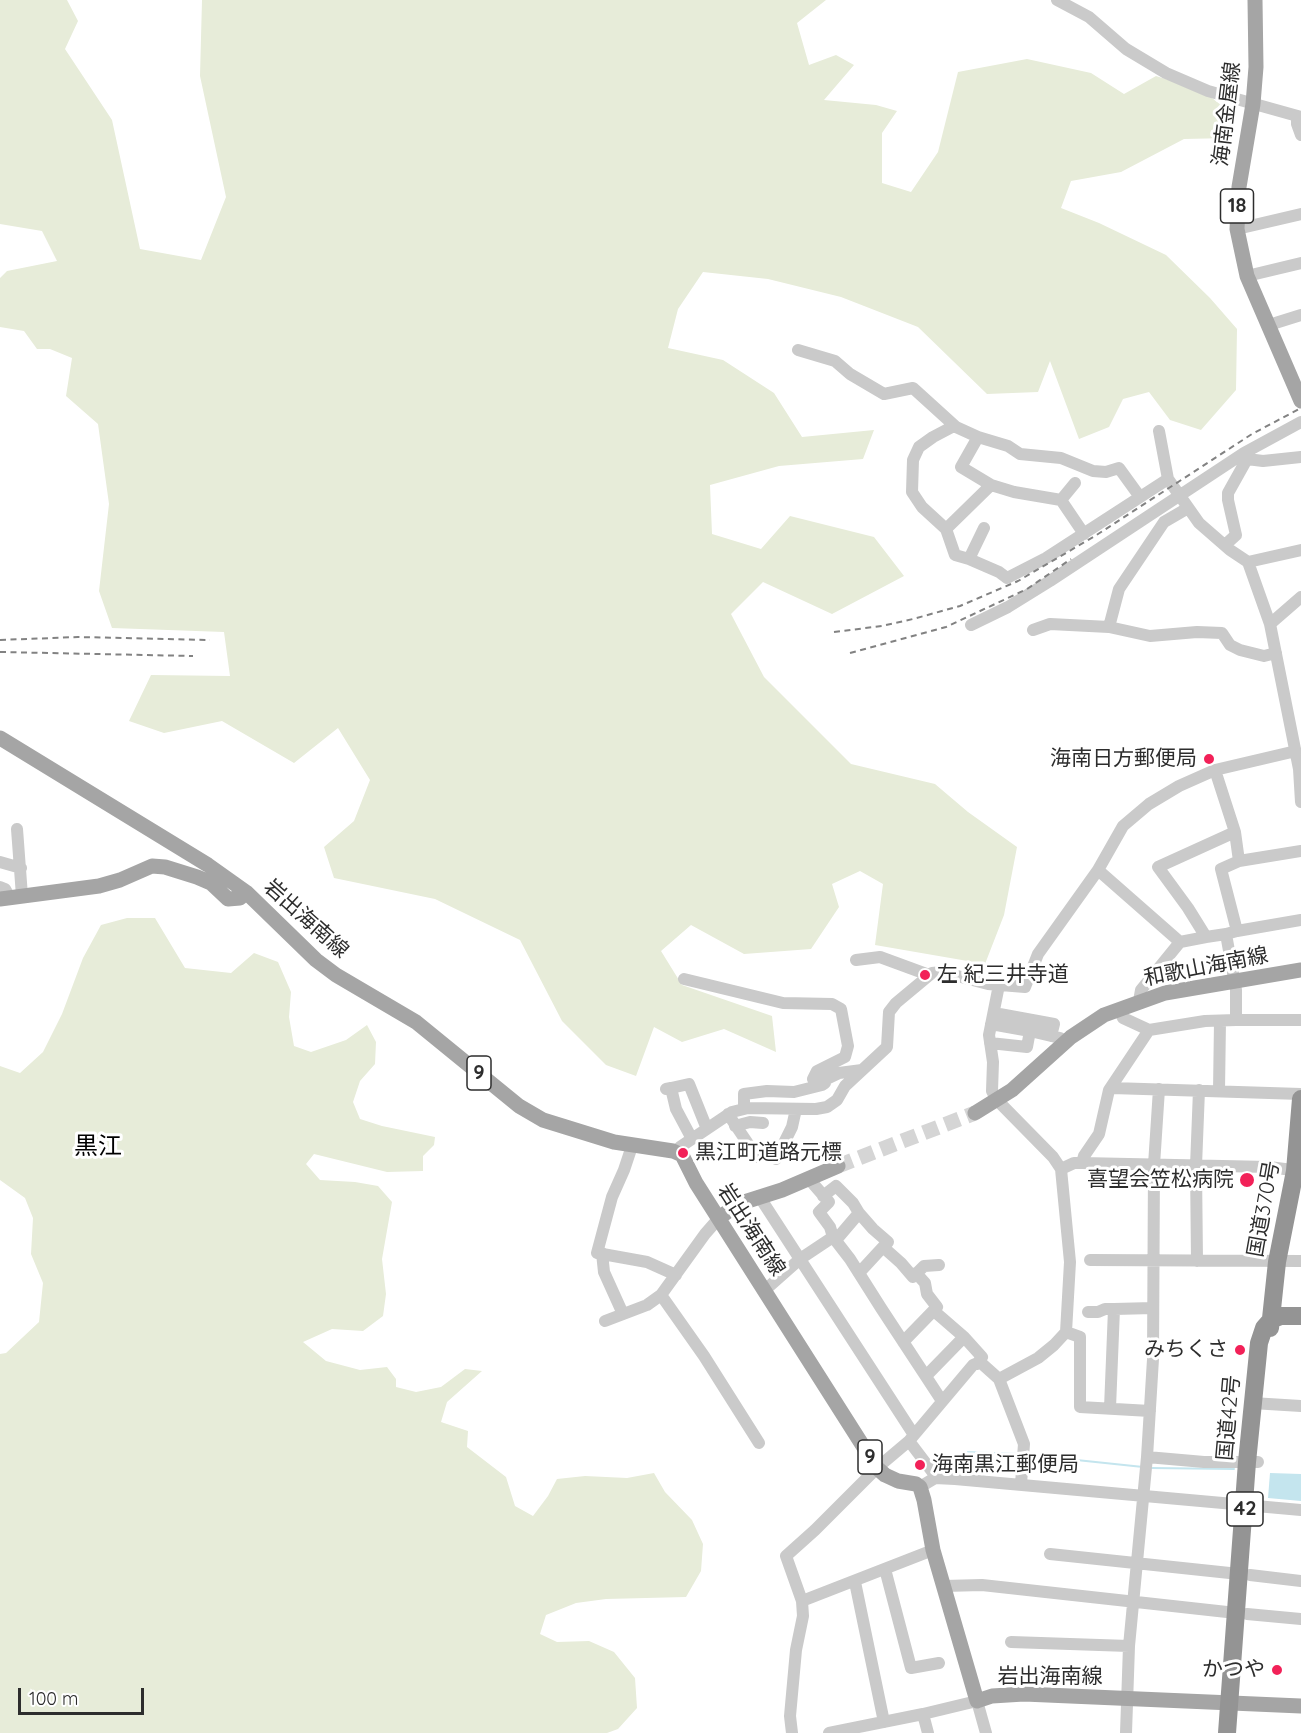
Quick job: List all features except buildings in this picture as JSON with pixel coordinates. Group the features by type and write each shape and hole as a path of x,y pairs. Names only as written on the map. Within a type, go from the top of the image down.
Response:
{"highway":[{"name":"国道370号","path":"1264,1344 1271,1320 1277,1262 1298,1171 1301,1099"},
{"name":"国道370号","path":"1264,1344 1264,1318 1274,1291"},
{"path":"1274,1291 1276,1310 1299,1319"},
{"path":"1271,1320 1281,1316 1299,1319"},
{"path":"1264,1344 1280,1326 1299,1319"},
{"name":"国道42号","path":"1238,1733 1235,1702 1252,1462 1264,1344"},
{"name":"国道42号","path":"1227,1733 1235,1702"}],"main road":[{"name":"海南金屋線","path":"1255,0 1254,104 1239,187 1237,229 1247,276 1301,401"},
{"name":"岩出海南線","path":"0,738 208,865 246,892 316,960 336,975 417,1022 519,1106 543,1120 632,1146 678,1152 682,1155 696,1183 877,1468 885,1475 898,1481 916,1484 920,1488 933,1550 977,1701 1010,1694 1301,1706"},
{"path":"8,895 99,886 120,880 152,866 165,867 211,883 228,899 240,898 246,892"},
{"name":"和歌山海南線","path":"975,1113 1028,1078 1058,1039 1104,1015 1165,993 1301,970"},
{"path":"719,1218 738,1204 809,1179 838,1166"}],"street":[{"path":"1057,0 1089,17 1126,49 1166,73 1208,91 1299,117 1297,124 1301,135"},
{"path":"1237,229 1301,214"},
{"path":"1247,276 1301,263"},
{"path":"1269,325 1301,315"},
{"path":"798,350 835,361 850,374 884,394 913,388 956,427 978,437 1008,446 1020,454 1061,458 1093,471 1106,472 1119,468 1140,497"},
{"path":"971,625 1008,607 1180,496 1301,422"},
{"path":"956,427 933,437 919,447 913,460 912,492 922,507 946,529 955,555 999,572 1007,578 1046,558 1168,479"},
{"path":"1159,431 1168,479 1199,523 1248,562 1270,624 1300,769 1301,802"},
{"path":"978,437 961,467 991,485 1014,492 1061,500 1084,534"},
{"path":"1246,456 1263,461 1301,457"},
{"path":"1225,545 1236,535 1228,493 1246,456"},
{"path":"1061,500 1075,483"},
{"path":"946,529 991,485"},
{"path":"1109,627 1119,589 1164,522 1188,508"},
{"path":"969,559 984,528"},
{"path":"1248,562 1301,550"},
{"path":"1270,624 1301,597"},
{"path":"1033,630 1050,624 1109,627 1150,636 1197,632 1222,633 1230,645 1240,650 1264,656 1276,653"},
{"path":"678,1152 680,1147 728,1114 744,1109 827,1107 837,1100 845,1086 887,1047 889,1012 896,1003 932,973 942,972 999,985 1025,987 1038,954 1098,870 1123,826 1149,804 1179,786 1215,770 1296,751"},
{"path":"1215,770 1235,832 1239,861"},
{"path":"8,895 21,868 17,829"},
{"path":"1206,937 1158,867 1235,832"},
{"path":"1236,1020 1232,933 1221,869 1239,861 1301,851"},
{"path":"0,862 21,868"},
{"path":"1098,870 1180,942"},
{"path":"1139,1001 1141,990 1180,942 1301,920"},
{"path":"856,960 880,957 929,975"},
{"path":"684,979 783,1003 832,1004 841,1009 848,1046 845,1057 817,1071 813,1079 820,1082 839,1073 862,1070"},
{"path":"999,985 992,1018 990,1043 993,1062 992,1091 997,1100 1053,1157 1060,1169 1070,1262 1066,1332 1038,1358 999,1379"},
{"path":"1119,1009 1123,1018 1149,1030 1171,1025 1220,1021 1301,1020"},
{"path":"992,1018 1058,1039"},
{"path":"992,1018 1054,1024 1058,1039"},
{"path":"1219,1091 1220,1021"},
{"path":"1082,1163 1084,1156 1099,1134 1109,1090 1149,1030"},
{"path":"990,1043 1027,1047 1030,1031"},
{"path":"744,1109 744,1094 794,1092 822,1085 829,1078"},
{"path":"692,1139 676,1109 669,1089 687,1079 707,1129"},
{"path":"1112,1088 1301,1094"},
{"path":"1126,1733 1132,1603 1150,1411 1154,1308 1154,1165 1158,1089"},
{"path":"1197,1261 1196,1166 1199,1090"},
{"path":"777,1159 792,1127 796,1109"},
{"path":"728,1114 757,1156"},
{"path":"735,1126 750,1122 763,1123"},
{"path":"632,1146 612,1197 597,1253 647,1263 676,1275"},
{"path":"1060,1169 1074,1163 1082,1163 1269,1167 1298,1171"},
{"path":"809,1179 829,1202 819,1212 942,1401"},
{"path":"823,1196 836,1186 888,1242 859,1273"},
{"path":"759,1196 937,1478"},
{"path":"765,1290 800,1259 835,1238 859,1213"},
{"path":"605,1321 647,1305 661,1294 719,1218"},
{"path":"883,1247 914,1276 925,1283 927,1294 937,1307 903,1342"},
{"path":"602,1253 604,1272 623,1314"},
{"path":"1090,1260 1301,1261"},
{"path":"914,1276 924,1266 939,1265"},
{"path":"661,1294 704,1356 759,1443"},
{"path":"1088,1312 1114,1308 1154,1308"},
{"path":"1110,1408 1114,1308"},
{"path":"934,1311 964,1337 982,1357 977,1364"},
{"path":"1066,1332 1080,1337 1080,1407 1150,1411"},
{"path":"926,1376 964,1337"},
{"path":"792,1733 790,1716 796,1650 803,1616 802,1601 786,1556 877,1468 912,1438 973,1365 980,1362 999,1379 1024,1444 1021,1484"},
{"path":"1257,1403 1301,1406"},
{"path":"1147,1457 1204,1462 1252,1462"},
{"path":"920,1488 937,1478 1301,1510"},
{"path":"802,1601 933,1550"},
{"path":"1050,1554 1301,1581"},
{"path":"885,1569 911,1668 939,1663"},
{"path":"855,1582 884,1722"},
{"path":"944,1586 982,1586 1301,1619"},
{"path":"1011,1642 1129,1646"},
{"path":"829,1733 861,1730 884,1722 977,1701 986,1733"},
{"path":"923,1714 928,1733"}],"green space":[{"path":"0,0 67,0 78,21 65,49 112,120 140,249 201,260 226,197 200,76 202,0 826,0 797,23 809,65 836,55 854,65 824,100 876,105 897,111 882,133 882,183 911,192 938,152 958,72 1027,59 1091,73 1124,94 1156,76 1203,91 1221,105 1229,138 1184,139 1121,172 1071,181 1061,208 1099,223 1166,255 1210,298 1237,329 1236,390 1201,430 1170,420 1149,392 1123,399 1109,427 1079,439 1050,361 1038,392 987,394 918,327 841,297 768,279 703,272 678,309 668,348 723,360 774,393 802,437 874,430 863,459 779,466 710,485 712,534 761,549 790,516 874,537 904,576 832,614 763,582 731,614 764,677 851,764 935,784 968,812 1017,847 1004,915 985,964 875,945 883,884 860,871 832,884 839,907 811,949 744,954 691,925 661,951 682,985 772,1016 776,1052 724,1029 682,1042 654,1027 636,1076 606,1065 562,1021 520,940 435,899 334,878 324,847 354,821 370,780 338,728 294,763 222,721 164,733 129,721 151,675 230,676 224,632 112,628 99,591 109,504 98,424 66,396 72,358 50,349 37,349 24,331 0,327 0,278 7,271 57,261 42,231 0,224"},
{"path":"127,918 155,918 185,968 231,973 254,953 278,962 291,992 289,1017 294,1046 311,1052 346,1040 367,1025 376,1042 375,1064 360,1081 353,1102 360,1119 435,1137 434,1145 423,1156 423,1171 387,1172 314,1154 306,1164 320,1180 378,1186 392,1202 382,1259 386,1294 383,1316 363,1331 332,1329 303,1342 326,1361 360,1370 387,1367 396,1379 396,1387 416,1392 441,1387 465,1369 482,1371 447,1402 441,1422 468,1431 467,1447 506,1477 515,1506 533,1516 557,1479 585,1476 627,1478 654,1473 665,1492 692,1520 703,1544 701,1571 686,1597 606,1599 576,1603 546,1615 540,1634 557,1642 589,1641 614,1652 635,1678 637,1708 618,1729 607,1733 0,1733 0,1354 6,1353 39,1322 43,1283 31,1254 33,1218 25,1198 0,1180 0,1066 20,1073 43,1052 62,1014 83,958 101,925"}],"water":[{"path":"1270,1473 1301,1474 1301,1501 1268,1498"}],"waterway":[{"path":"954,1460 965,1452 1020,1454"},
{"path":"1029,1455 1143,1467"},
{"path":"1151,1468 1234,1469"}],"tunnel":[{"path":"838,1166 975,1113"}],"railway":[{"path":"834,632 882,626 960,606 1018,581 1095,536 1252,434 1301,408"},
{"path":"850,653 946,627 1027,589 1071,559"},
{"path":"0,640 78,637 210,640"},
{"path":"0,652 193,656"}],"place":[{"name":"海南日方郵便局","path":"1209,759"},
{"name":"左 紀三井寺道","path":"925,975"},
{"name":"黒江町道路元標","path":"683,1153"},
{"name":"喜望会笠松病院","path":"1247,1180"},
{"name":"みちくさ","path":"1240,1350"},
{"name":"海南黒江郵便局","path":"920,1465"},
{"name":"かつや","path":"1277,1670"}],"district":[{"name":"黒江","path":"98,1147"}]}
